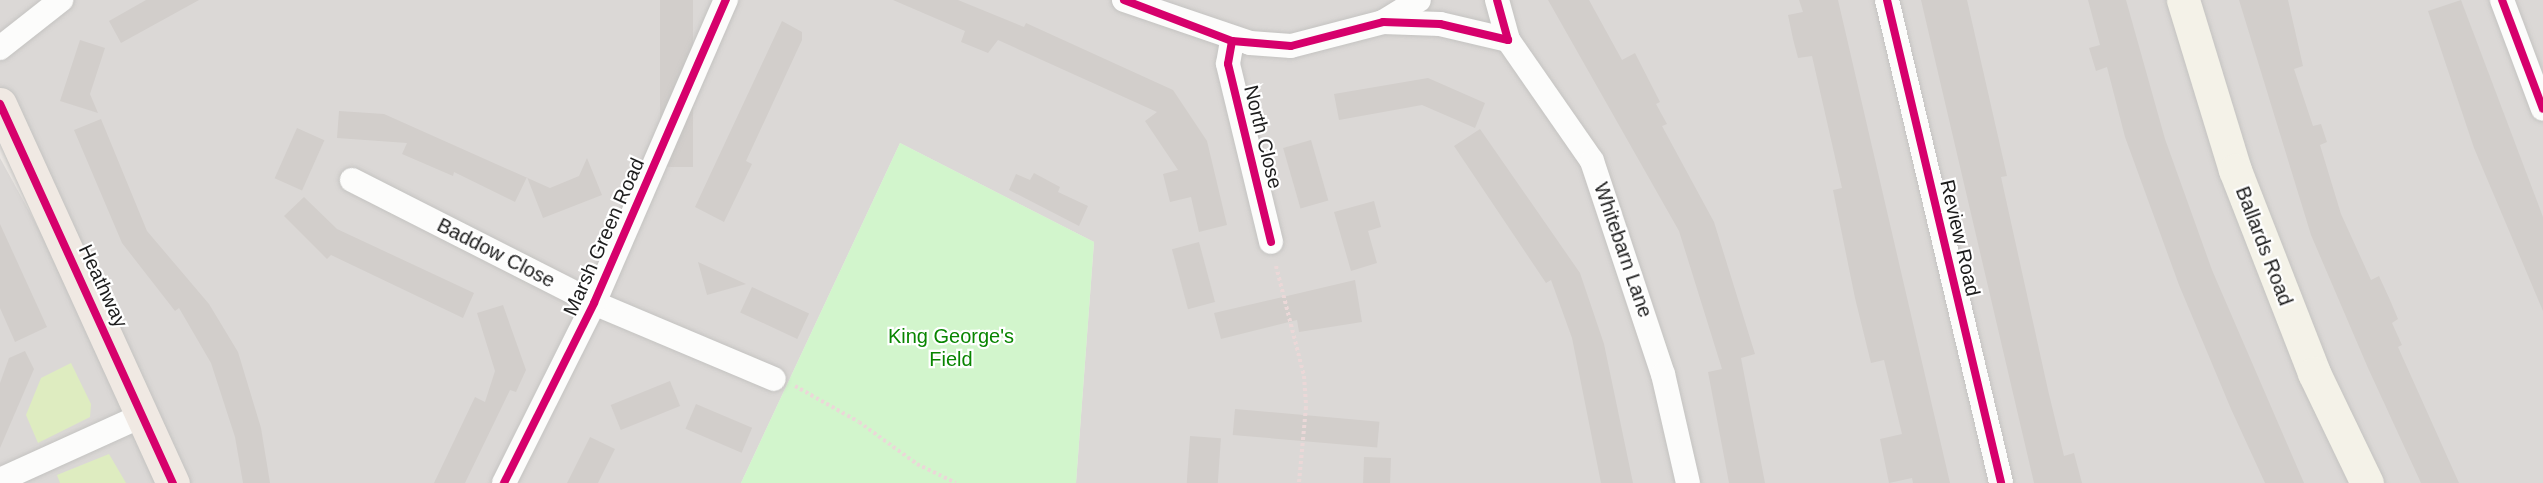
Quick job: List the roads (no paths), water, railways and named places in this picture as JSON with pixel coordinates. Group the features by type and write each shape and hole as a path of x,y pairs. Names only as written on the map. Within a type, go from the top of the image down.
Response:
{"main road":[{"name":"Ballards Road","path":"2183,0 2235,170 2314,373 2367,483"},
{"name":"Heathway","path":"0,104 173,483"}],"street":[{"path":"0,48 62,0"},
{"name":"Marsh Green Road","path":"504,483 594,303 726,0"},
{"path":"1124,0 1232,41 1291,46 1383,22 1440,24 1508,40"},
{"path":"1383,22 1419,0"},
{"name":"Whitebarn Lane","path":"1497,0 1508,40 1592,160 1664,374 1688,483"},
{"name":"Review Road","path":"1887,0 2001,483"},
{"path":"2502,0 2543,109"},
{"name":"North Close","path":"1232,41 1228,64 1271,242"},
{"name":"Baddow Close","path":"352,180 594,303 774,379"},
{"path":"0,480 141,416"}],"park label":[{"name":"King George's Field","path":"951,348"}]}
